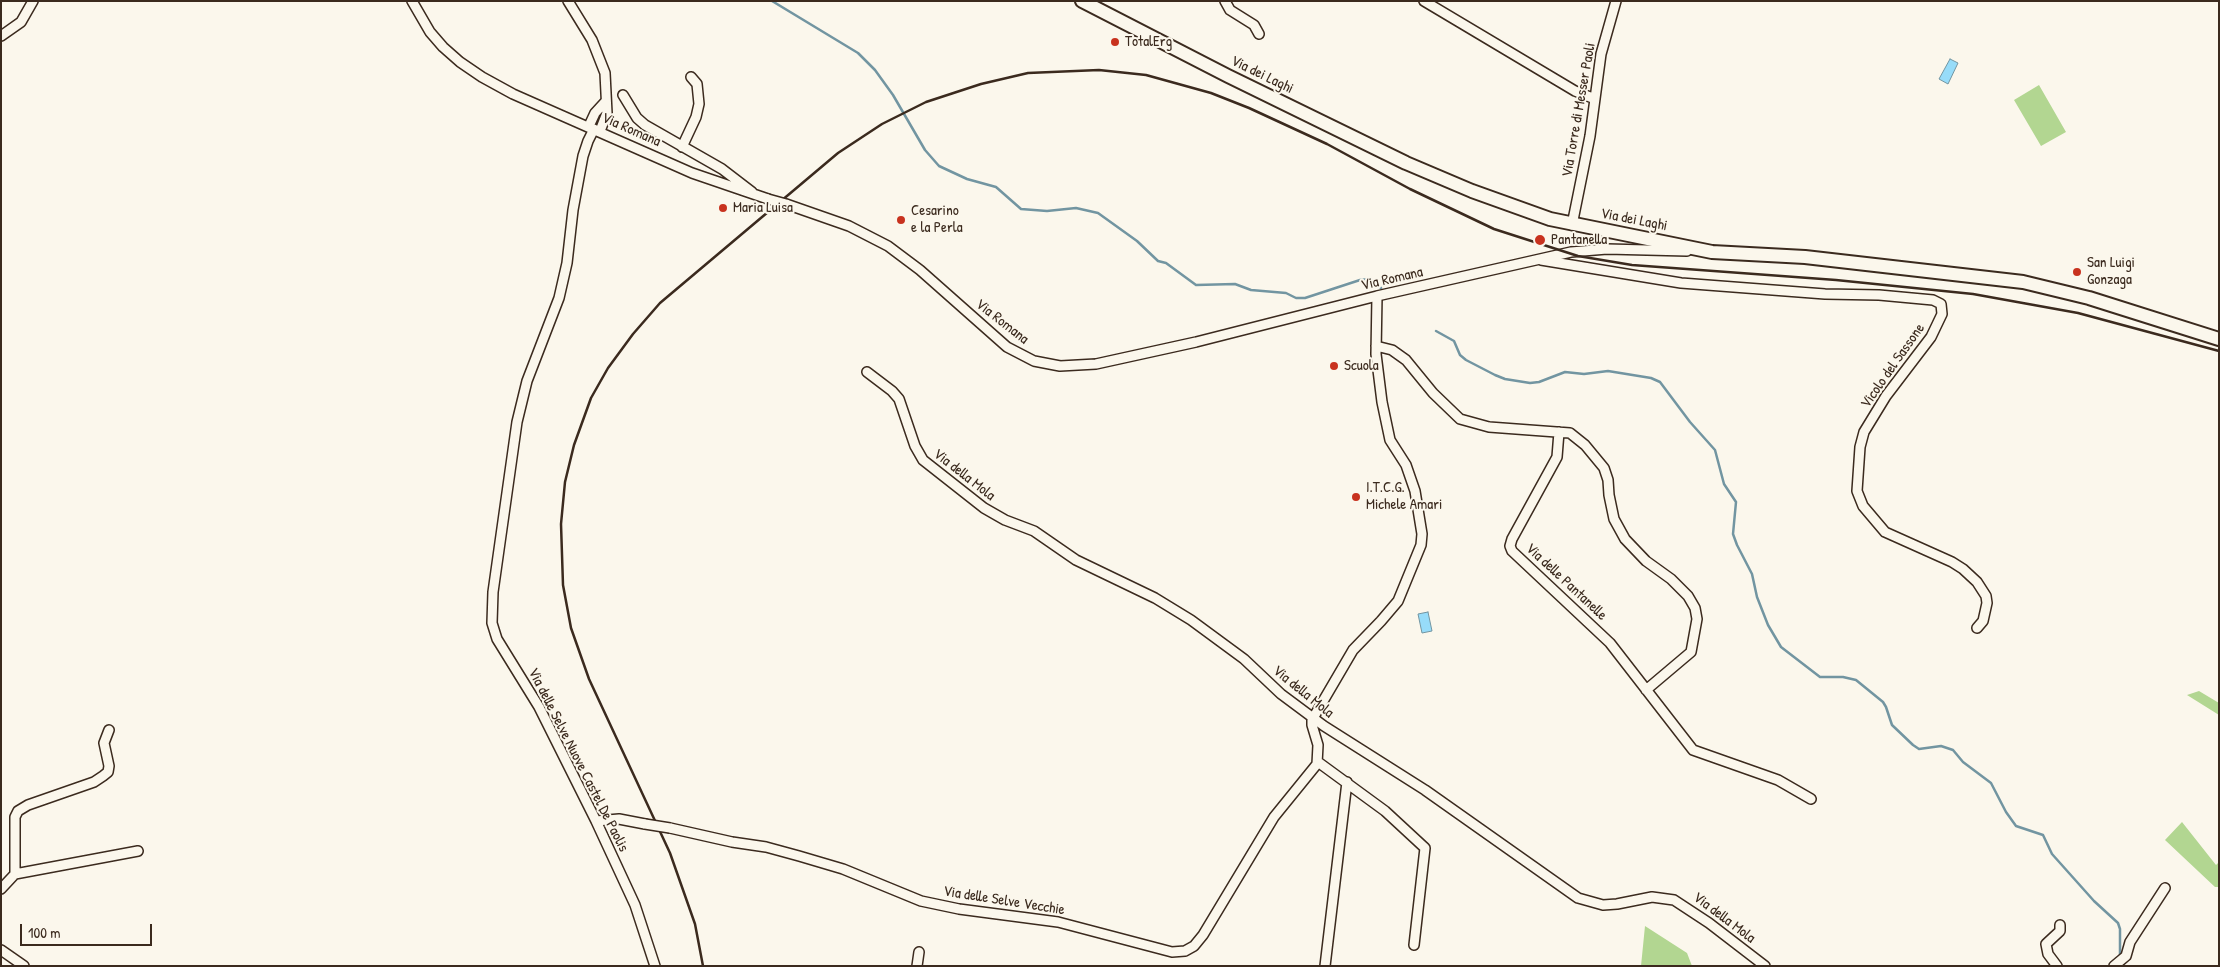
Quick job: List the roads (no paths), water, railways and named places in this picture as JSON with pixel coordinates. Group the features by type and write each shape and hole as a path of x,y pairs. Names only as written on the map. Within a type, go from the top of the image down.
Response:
{"main road":[{"name":"Via dei Laghi","path":"1082,1 1228,76 1412,166 1523,210 1572,225 1712,252 1805,257 2023,282 2089,298 2219,339"}],"street":[{"path":"1,36 21,22 34,1"},
{"name":"Via Romana","path":"412,1 433,36 460,62 513,94 692,173 849,226 888,246 920,270 1007,347 1024,357 1048,365 1068,366 1106,363 1254,329 1376,296 1564,253 1588,250 1712,252"},
{"path":"568,1 599,54 606,78 606,116 594,129"},
{"path":"1225,1 1230,10 1254,25 1259,34"},
{"path":"1424,1 1575,91 1595,99"},
{"name":"Via Torre di Messer Paoli","path":"1572,225 1590,136 1601,54 1616,1"},
{"path":"682,146 696,117 699,104 697,84 691,77"},
{"path":"623,95 641,122 728,173 756,195"},
{"path":"594,129 595,113 606,101"},
{"name":"Via delle Selve Nuove Castel De Paolis","path":"594,129 583,156 573,210 567,263 559,298 527,381 517,422 509,467 492,615 493,630 496,639 539,706 596,821 635,906 655,966"},
{"name":"Vicolo del Sassone","path":"1538,260 1681,283 1825,294 1879,295 1933,300 1941,304 1942,314 1931,337 1886,396 1864,432 1860,447 1857,491 1862,506 1886,532 1952,562 1977,582 1986,596 1987,603 1983,621 1978,628"},
{"path":"1376,296 1376,346 1382,402 1389,437 1406,465 1411,480 1417,503 1422,541 1398,601 1381,622 1353,650 1313,718 1312,725 1318,745 1318,762 1385,811 1425,848 1414,945"},
{"path":"1376,346 1392,350 1406,360 1450,412 1463,420 1496,428 1570,434 1585,445 1604,468 1608,480 1614,520 1625,539 1646,561 1682,590 1695,608 1697,619 1691,652 1646,690"},
{"name":"Via della Mola","path":"867,372 892,391 899,399 921,458 960,491 999,517 1036,532 1076,560 1170,606 1244,659 1280,694 1340,738 1425,790 1578,898 1603,905 1652,897 1674,900 1709,923 1765,966"},
{"name":"Via delle Pantanelle","path":"1559,432 1558,457 1512,539 1511,548 1524,564 1602,634 1696,752 1778,780 1812,799"},
{"path":"15,874 15,817 18,812 28,805 94,782 108,772 109,766 104,743 109,730"},
{"name":"Via delle Selve Vecchie","path":"596,821 619,818 732,842 766,846 849,872 921,901 959,909 1052,920 1127,938 1166,951 1179,952 1190,949 1200,939 1274,817 1318,762"},
{"path":"1325,966 1347,782"},
{"path":"1,889 15,874 138,850"},
{"path":"2119,963 2130,942 2165,888"},
{"path":"2057,966 2048,954 2046,944 2060,931 2060,925"},
{"path":"1,950 24,966"},
{"path":"917,966 919,952"}],"water":[{"path":"1950,59 1958,63 1948,84 1939,79"},
{"path":"1428,612 1432,631 1422,633 1418,614"}],"waterway":[{"path":"772,1 858,53 875,70 893,95 925,150 939,166 967,179 996,187 1021,209 1047,211 1076,208 1098,213 1137,241 1158,261 1166,263 1196,285 1235,284 1251,290 1286,293 1296,298 1305,298 1360,280 1370,279 1381,288"},
{"path":"1436,331 1454,341 1460,355 1466,360 1505,379 1530,383 1539,382 1565,372 1584,374 1608,371 1651,378 1660,382 1690,422 1715,450 1724,484 1736,502 1733,534 1752,574 1757,597 1768,625 1781,647 1820,677 1843,677 1856,680 1883,702 1892,725 1913,745 1919,749 1941,746 1953,750 1963,762 1991,783 2006,812 2016,826 2043,835 2052,854 2094,901 2118,923 2120,929 2120,958"}],"railway":[{"path":"703,966 695,924 670,853 589,679 571,628 563,585 561,524 565,482 574,445 591,398 608,368 633,334 660,303 838,153 882,124 926,102 981,84 1028,73 1099,70 1146,75 1211,93 1249,108 1327,144 1410,189 1494,229 1578,256 1632,265 1836,280 1973,294 2078,313 2219,351"}],"place":[{"name":"TotalErg","path":"1115,42"},
{"name":"Maria Luisa","path":"723,208"},
{"name":"Cesarino e la Perla","path":"901,220"},
{"name":"Pantanella","path":"1540,240"},
{"name":"San Luigi Gonzaga","path":"2077,272"},
{"name":"Scuola","path":"1334,366"},
{"name":"I.T.C.G. Michele Amari","path":"1356,497"}]}
